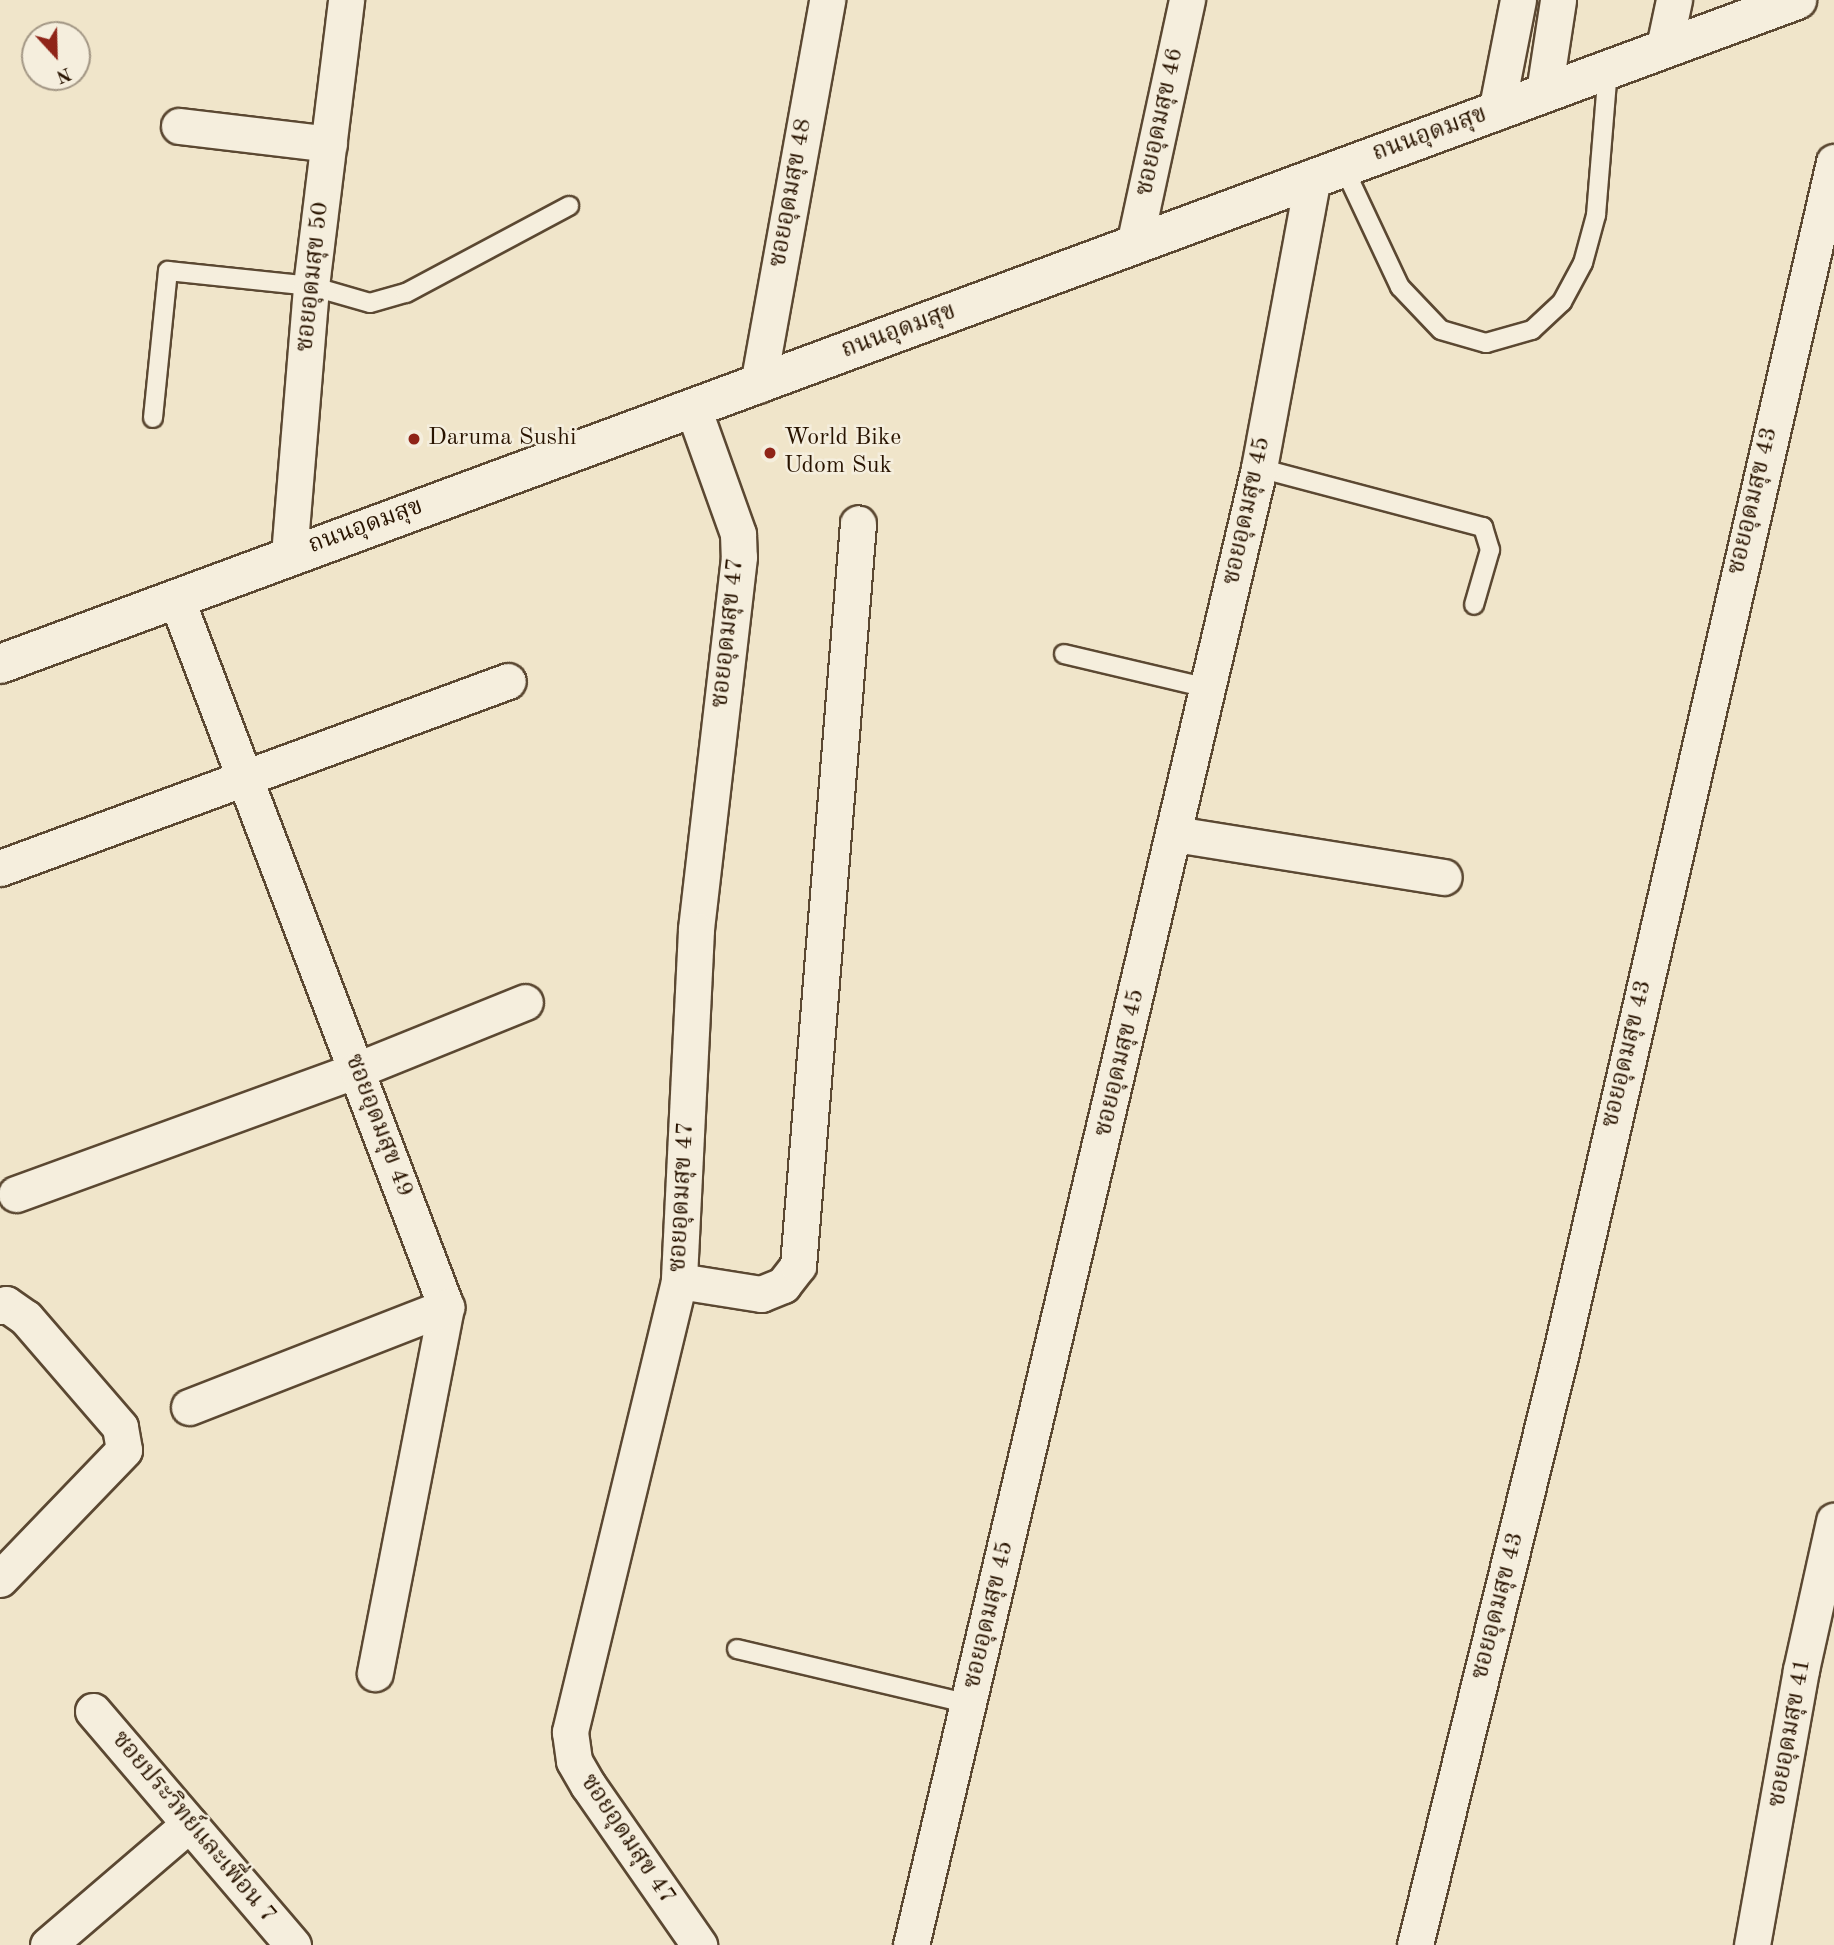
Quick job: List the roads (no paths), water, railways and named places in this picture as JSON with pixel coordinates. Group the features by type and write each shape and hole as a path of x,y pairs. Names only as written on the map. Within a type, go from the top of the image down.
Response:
{"main road":[{"name":"ถนนอุดมสุข","path":"0,664 1797,0"}],"street":[{"name":"ซอยอุดมสุข 50","path":"289,555 311,286 346,0"},
{"name":"ซอยอุดมสุข 48","path":"758,385 827,0"},
{"name":"ซอยอุดมสุข 46","path":"1134,244 1188,0"},
{"path":"1496,111 1518,0"},
{"path":"1545,92 1558,0"},
{"path":"1664,47 1674,0"},
{"path":"179,126 329,144"},
{"name":"ซอยอุดมสุข 43","path":"1415,1945 1562,1352 1834,162"},
{"name":"ซอยอุดมสุข 45","path":"911,1945 1175,834 1328,172"},
{"name":"ซอยอุดมสุข 47","path":"693,408 738,534 739,556 696,930 679,1281 570,1732 574,1761 588,1785 699,1945"},
{"path":"679,1281 761,1294 783,1285 798,1266 858,523"},
{"name":"ซอยอุดมสุข 49","path":"176,598 247,778 446,1307"},
{"path":"0,868 508,681"},
{"path":"1175,834 1444,877"},
{"path":"16,1194 357,1070 525,1002"},
{"path":"0,1306 6,1304 26,1318 120,1427 124,1450 0,1579"},
{"path":"189,1407 446,1307"},
{"path":"375,1674 446,1307"},
{"name":"ซอยอุดมสุข 41","path":"1758,1944 1801,1670 1834,1521"},
{"name":"ซอยประวิทย์และเพื่อน 7","path":"93,1711 293,1945"},
{"path":"48,1945 189,1824"}],"lane":[{"path":"1328,172 1400,287 1441,330 1486,343 1532,330 1562,302 1583,263 1596,215 1608,69"},
{"path":"153,418 168,271 311,286 370,303 406,293 569,205"},
{"path":"1259,468 1483,527 1490,550 1474,605"},
{"path":"1064,654 1208,688"},
{"path":"737,1649 970,1704"}],"place":[{"name":"Daruma Sushi","path":"414,439"},
{"name":"World Bike Udom Suk","path":"770,453"}]}
